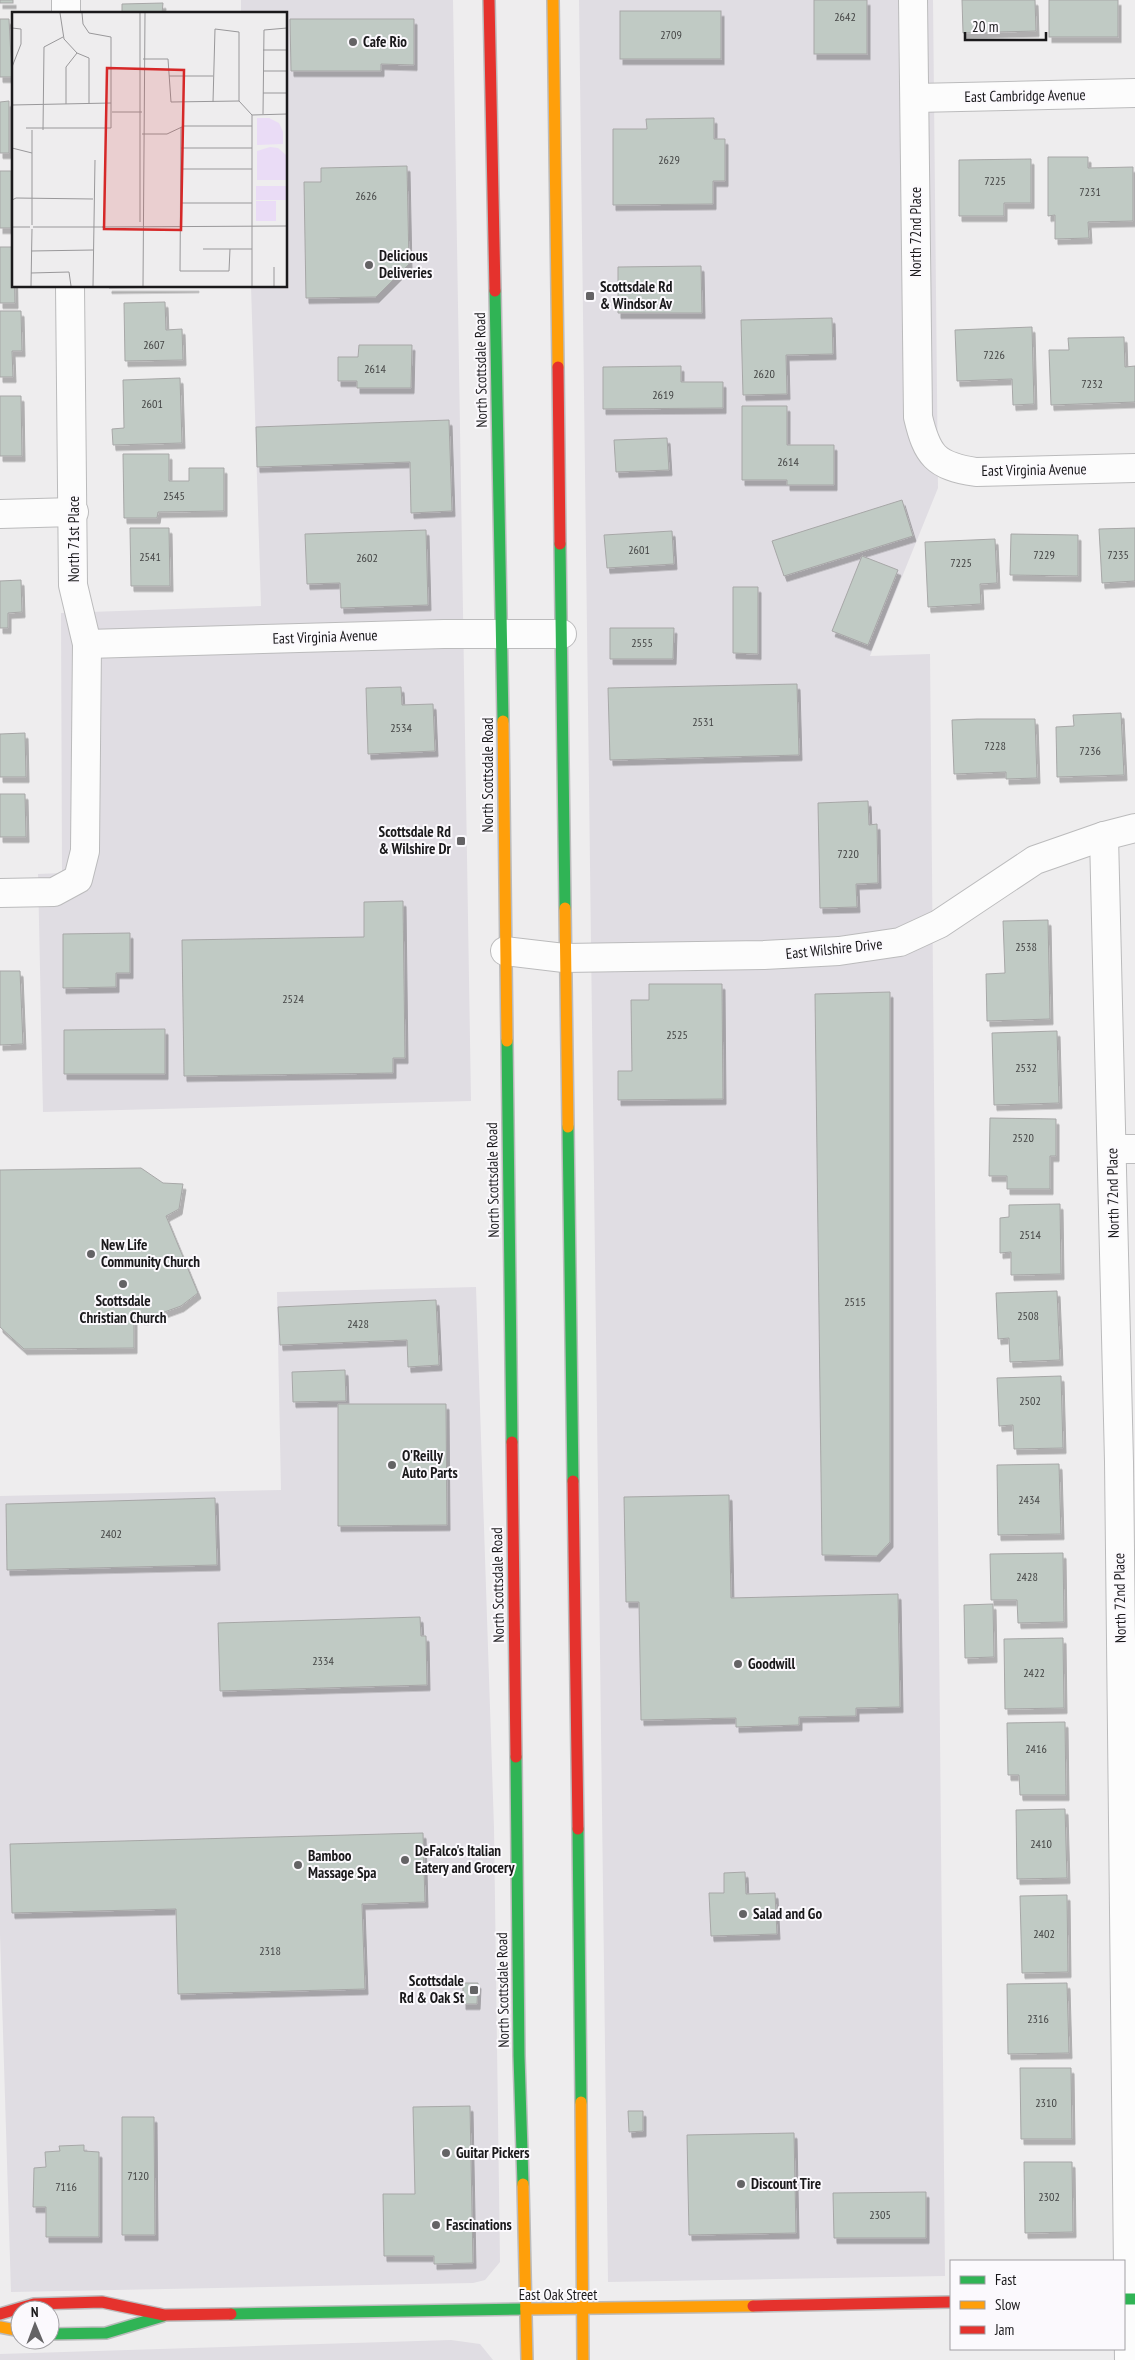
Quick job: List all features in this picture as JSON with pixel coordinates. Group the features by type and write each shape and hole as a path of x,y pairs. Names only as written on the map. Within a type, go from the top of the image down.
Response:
{"main road":[{"name":"North Scottsdale Road","path":"489,0 501,634 519,2075 527,2360"},
{"path":"553,0 583,2360"},
{"name":"East Oak Street","path":"0,2314 34,2304 102,2302 164,2315 526,2309 581,2310 950,2302"},
{"name":"East Oak Street","path":"60,2334 106,2333 164,2315"}],"street":[{"name":"North 72nd Place","path":"913,0 918,417 924,443 936,460"},
{"name":"East Cambridge Avenue","path":"915,98 1135,93"},
{"name":"North 71st Place","path":"0,893 54,892 78,879 85,851 87,644 73,585 74,512 70,288"},
{"name":"East Virginia Avenue","path":"936,460 955,469 976,472 1135,468"},
{"path":"0,514 74,512"},
{"name":"East Virginia Avenue","path":"87,644 562,634"},
{"name":"East Wilshire Drive","path":"505,951 564,958 764,955 839,951 900,942 939,924 1035,860 1104,836 1135,828"},
{"name":"North 72nd Place","path":"1104,836 1124,1149 1130,1958 1129,2360"}],"shaded area":[{"path":"241,0 453,0 471,1101 43,1112 38,874 62,873 61,613 261,606 251,288 288,288 288,12 241,12"},
{"path":"579,0 933,0 938,488 870,656 930,654 945,2276 608,2282"},
{"path":"476,1287 494,1828 500,2262 485,2280 473,2283 11,2292 0,1935 0,1496 281,1490 277,1292"},
{"path":"451,2340 480,2344 493,2360 0,2360 0,2354"}],"building":[{"path":"0,0 13,0 13,3 0,3"},
{"path":"814,0 867,0 867,54 814,54"},
{"path":"962,0 1035,0 1036,31 963,33"},
{"path":"1049,0 1118,0 1118,37 1049,37"},
{"path":"163,3 162,12 122,12 122,4"},
{"path":"620,11 721,11 721,59 620,59"},
{"path":"0,19 9,19 12,77 0,77"},
{"name":"Cafe Rio","path":"290,19 414,19 414,65 381,64 381,71 291,71"},
{"path":"9,101 9,153 0,153 0,102"},
{"path":"714,118 714,139 725,139 725,181 713,181 713,204 613,205 613,129 647,129 646,119"},
{"path":"1048,157 1088,157 1088,168 1133,167 1133,221 1088,222 1089,238 1055,239 1055,215 1048,216"},
{"path":"1031,159 1031,203 1004,203 1004,216 959,216 959,160"},
{"path":"407,166 409,264 376,297 306,298 304,182 321,182 321,168"},
{"path":"0,171 11,171 11,228 0,228"},
{"path":"0,247 12,247 12,288 15,288 15,303 0,303"},
{"path":"701,266 702,313 618,313 618,267"},
{"path":"165,302 166,330 182,329 183,360 125,361 124,303"},
{"path":"0,311 21,311 22,351 12,351 13,377 0,377"},
{"path":"832,318 833,354 786,355 787,394 743,395 741,320"},
{"path":"1032,327 1034,404 1013,405 1012,379 957,381 955,330"},
{"path":"1124,337 1125,367 1135,366 1135,402 1051,405 1049,350 1069,350 1068,338"},
{"path":"359,345 412,345 411,388 357,388 357,381 338,381 338,357 358,357"},
{"path":"681,366 681,382 723,382 723,408 603,409 603,367"},
{"path":"180,378 182,443 113,445 112,429 124,428 123,380"},
{"path":"0,396 21,396 22,456 0,456"},
{"path":"742,406 787,406 787,445 834,445 834,485 787,485 787,480 742,480"},
{"path":"449,420 452,511 411,513 410,462 257,467 256,427"},
{"path":"667,438 669,470 616,472 614,440"},
{"path":"123,454 169,454 169,481 189,481 189,468 224,468 224,511 158,512 157,518 124,518"},
{"path":"902,500 913,536 784,576 772,541"},
{"path":"130,528 169,528 170,586 131,586"},
{"path":"1135,528 1135,581 1102,583 1099,529"},
{"path":"426,530 428,605 341,608 340,583 307,584 305,534"},
{"path":"672,531 674,564 607,568 604,535"},
{"path":"1011,534 1078,535 1078,576 1010,575"},
{"path":"995,539 997,583 980,584 981,604 928,607 925,542"},
{"path":"862,556 898,570 868,645 832,631"},
{"path":"21,580 22,612 8,613 8,628 0,628 0,581"},
{"path":"733,587 758,587 758,654 733,653"},
{"path":"610,628 674,628 673,659 610,659"},
{"path":"797,684 799,755 610,760 608,688"},
{"path":"401,687 402,705 433,704 435,751 368,754 366,688"},
{"path":"1121,713 1124,775 1057,777 1056,727 1074,726 1073,715"},
{"path":"1035,719 1037,778 1006,779 1006,772 954,774 952,720"},
{"path":"25,733 26,777 0,777 0,734"},
{"path":"0,794 25,794 26,837 0,837"},
{"path":"868,801 869,825 877,824 878,883 856,884 857,907 820,908 818,803"},
{"path":"403,901 405,1058 393,1058 393,1073 184,1076 182,940 364,937 364,902"},
{"path":"1048,920 1050,1019 987,1021 986,974 1005,973 1003,921"},
{"path":"130,933 130,973 116,973 116,987 63,988 63,934"},
{"path":"0,971 20,971 23,1044 0,1045"},
{"path":"649,984 722,984 723,1099 618,1100 618,1071 632,1071 631,1000 649,1000"},
{"path":"890,992 890,1542 877,1556 822,1555 815,994"},
{"path":"165,1029 165,1074 64,1074 64,1030"},
{"path":"1057,1031 1059,1103 994,1105 992,1033"},
{"path":"990,1118 1056,1119 1056,1156 1050,1156 1050,1189 1007,1189 1007,1176 989,1176"},
{"name":"New Life Community Church","path":"141,1168 163,1183 183,1184 179,1209 166,1216 198,1293 181,1306 145,1319 134,1318 134,1348 24,1349 0,1327 0,1170"},
{"path":"1060,1204 1061,1274 1011,1275 1011,1252 1000,1253 1000,1218 1009,1217 1009,1205"},
{"path":"1057,1291 1060,1360 1010,1362 1009,1338 998,1339 996,1293"},
{"path":"436,1300 439,1365 408,1367 407,1340 280,1345 278,1307"},
{"path":"345,1370 346,1401 293,1402 292,1372"},
{"path":"1061,1376 1063,1448 1014,1449 1013,1425 999,1426 997,1378"},
{"name":"O'Reilly Auto Parts","path":"338,1404 446,1404 447,1525 338,1526"},
{"path":"1059,1464 1061,1534 998,1535 997,1465"},
{"path":"729,1495 731,1598 898,1594 900,1707 856,1708 856,1716 799,1717 799,1725 736,1727 736,1718 641,1720 639,1602 626,1602 624,1497"},
{"path":"215,1498 217,1565 7,1570 6,1504"},
{"path":"1063,1553 1064,1622 1018,1623 1017,1600 991,1600 990,1554"},
{"path":"993,1604 994,1657 965,1658 964,1605"},
{"path":"420,1617 421,1636 426,1636 427,1685 220,1691 218,1623"},
{"path":"1063,1638 1064,1708 1005,1709 1004,1639"},
{"path":"1065,1722 1066,1795 1020,1795 1019,1775 1008,1775 1007,1723"},
{"path":"1065,1809 1067,1878 1017,1879 1016,1810"},
{"path":"423,1833 425,1902 362,1904 365,1989 178,1994 176,1909 12,1913 10,1844"},
{"name":"Salad and Go","path":"745,1872 746,1894 775,1893 777,1934 711,1936 709,1893 724,1893 724,1873"},
{"path":"1067,1895 1068,1972 1022,1973 1020,1896"},
{"path":"463,1983 478,1983 477,2004 463,2004"},
{"path":"1067,1983 1069,2053 1008,2054 1007,1984"},
{"path":"1020,2068 1071,2068 1072,2139 1021,2139"},
{"path":"470,2106 473,2263 434,2264 434,2256 384,2256 383,2194 415,2194 413,2107"},
{"path":"628,2111 643,2111 643,2131 629,2132"},
{"path":"122,2117 154,2117 155,2235 122,2235"},
{"name":"Discount Tire","path":"794,2133 796,2233 689,2235 687,2135"},
{"path":"84,2145 84,2151 99,2152 99,2237 46,2237 46,2207 33,2207 34,2168 46,2167 45,2152 60,2151 59,2146"},
{"path":"1024,2162 1072,2162 1073,2232 1025,2233"},
{"path":"926,2192 926,2238 834,2238 833,2193"}],"traffic: fast":[{"path":"495,291 503,721"},
{"path":"560,544 565,908"},
{"path":"507,1041 512,1442"},
{"path":"568,1127 573,1481"},
{"path":"516,1757 519,2056 523,2184"},
{"path":"578,1829 581,2102"},
{"path":"1125,2299 1135,2299"},
{"path":"231,2314 526,2309"},
{"path":"60,2334 106,2333 163,2316"}],"traffic: slow":[{"path":"553,0 558,367"},
{"path":"503,721 507,1041"},
{"path":"565,908 568,1127"},
{"path":"581,2102 583,2360"},
{"path":"523,2184 527,2360"},
{"path":"526,2309 753,2306"},
{"path":"0,2327 10,2329"}],"traffic: jam":[{"path":"489,0 495,291"},
{"path":"558,367 560,544"},
{"path":"512,1442 516,1757"},
{"path":"573,1481 578,1829"},
{"path":"0,2314 34,2304 102,2302 164,2315 231,2314"},
{"path":"753,2306 950,2302"}],"place":[{"name":"Cafe Rio","path":"353,42"},
{"name":"Delicious Deliveries","path":"369,265"},
{"name":"Scottsdale Rd & Windsor Av","path":"590,296"},
{"name":"Scottsdale Rd & Wilshire Dr","path":"461,841"},
{"name":"New Life Community Church","path":"91,1254"},
{"name":"Scottsdale Christian Church","path":"123,1284"},
{"name":"O'Reilly Auto Parts","path":"392,1465"},
{"name":"Goodwill","path":"738,1664"},
{"name":"DeFalco's Italian Eatery and Grocery","path":"405,1860"},
{"name":"Bamboo Massage Spa","path":"298,1865"},
{"name":"Salad and Go","path":"743,1914"},
{"name":"Scottsdale Rd & Oak St","path":"474,1990"},
{"name":"Guitar Pickers","path":"446,2153"},
{"name":"Discount Tire","path":"741,2184"},
{"name":"Fascinations","path":"436,2225"}]}
